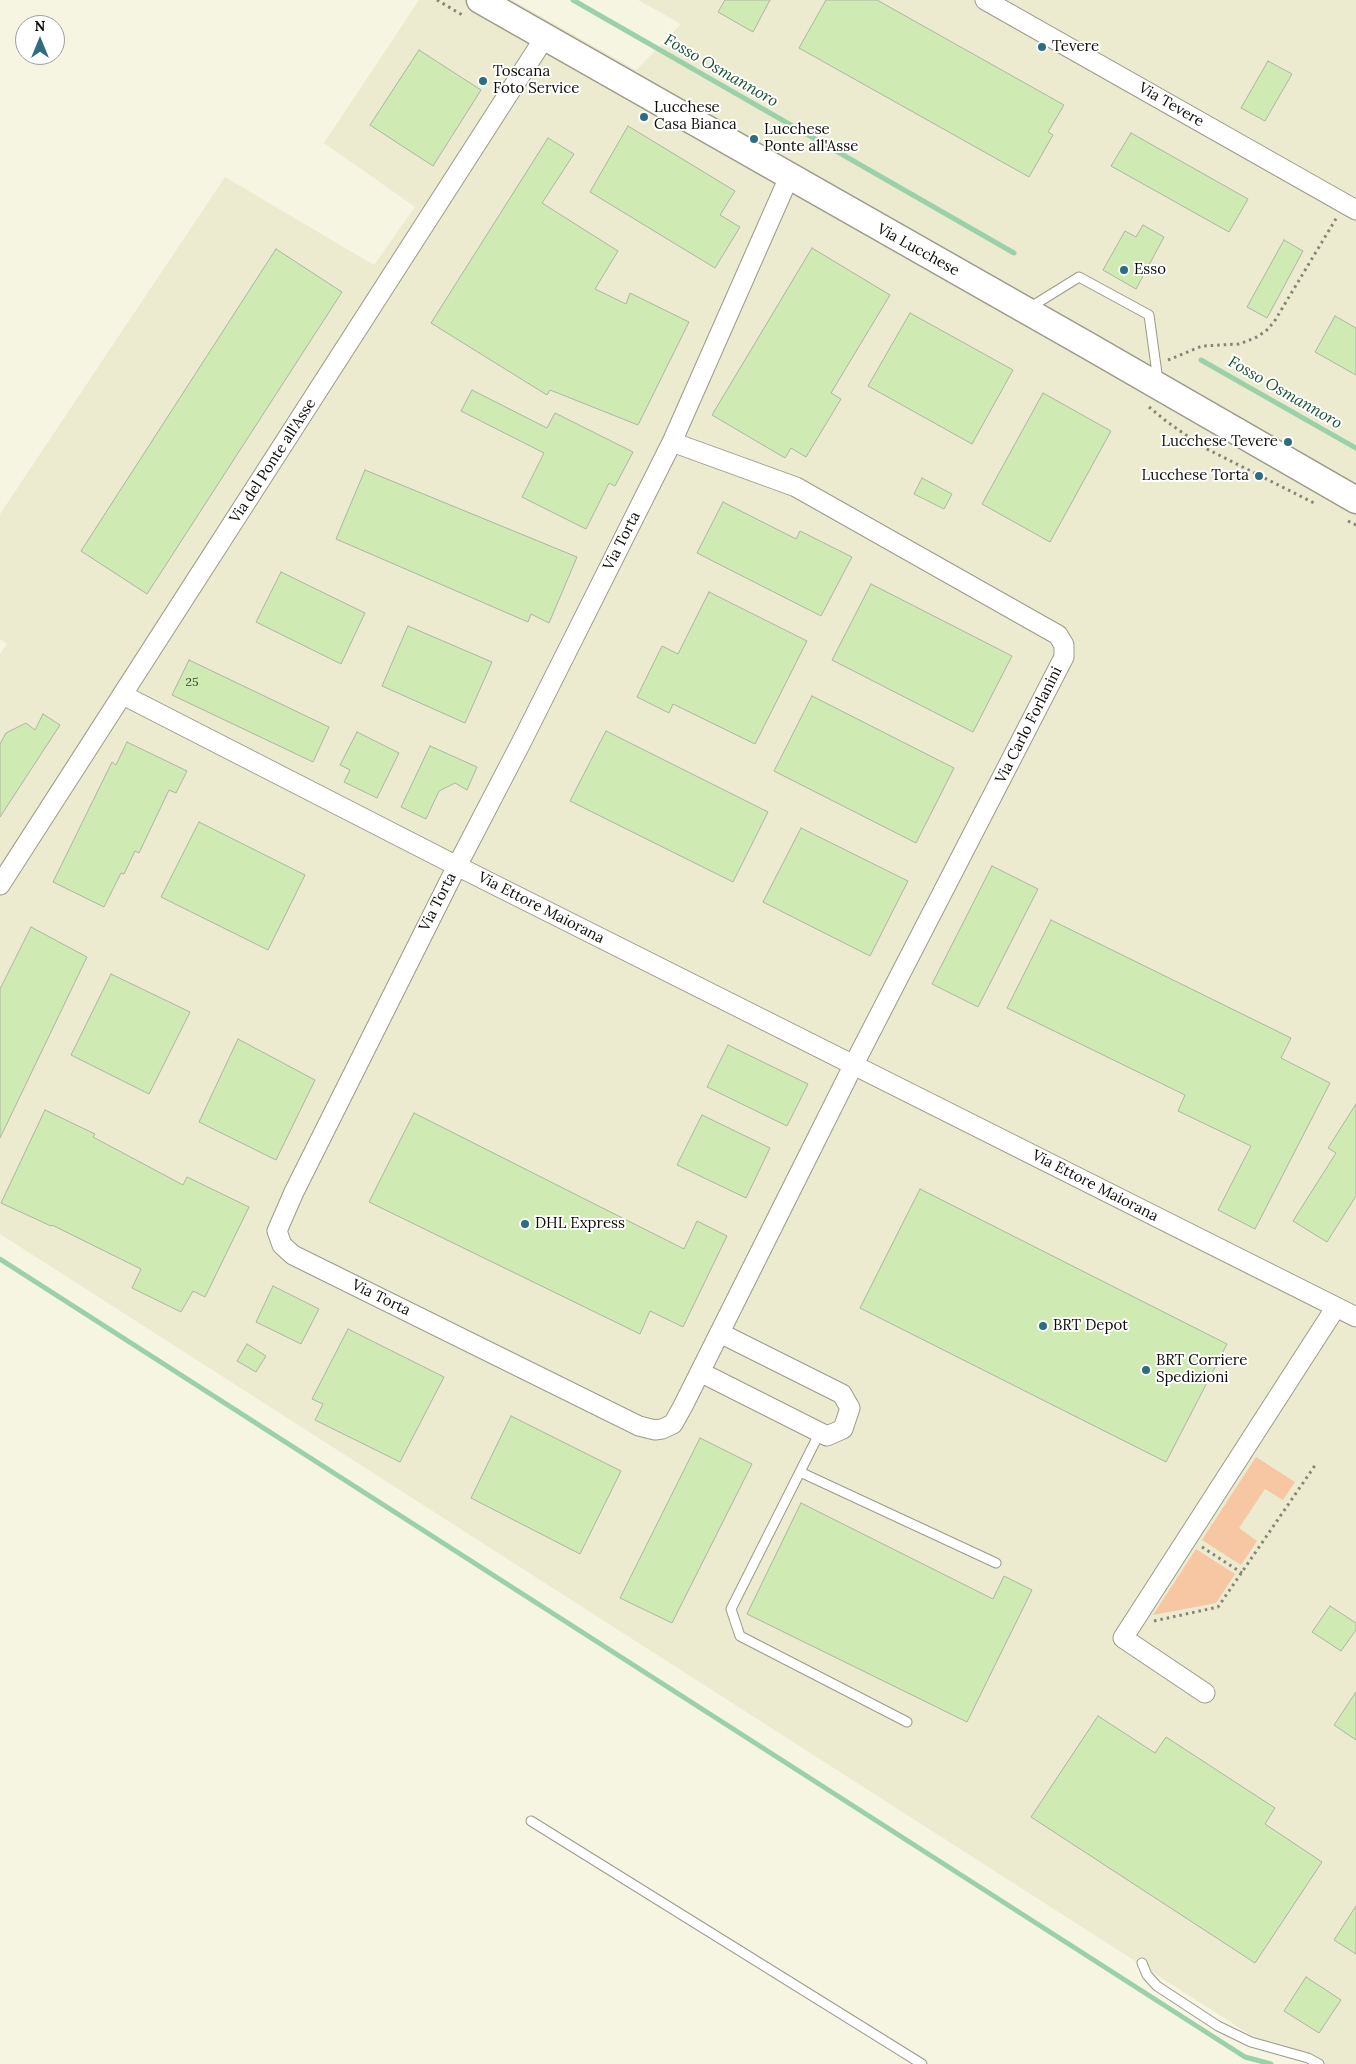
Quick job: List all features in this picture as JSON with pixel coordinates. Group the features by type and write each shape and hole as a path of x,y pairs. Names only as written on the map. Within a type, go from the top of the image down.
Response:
{"main road":[{"name":"Via Lucchese","path":"480,0 1026,310 1157,376 1356,500"}],"street":[{"name":"Via Tevere","path":"985,0 1350,207"},
{"name":"Via del Ponte all'Asse","path":"0,885 545,37"},
{"name":"Via Torta","path":"700,1372 673,1424 655,1430 639,1426 302,1259 287,1250 278,1238 279,1224 457,866 672,442 789,177"},
{"name":"Via Carlo Forlanini","path":"672,442 796,487 1058,635 1064,645 1064,657 854,1064"},
{"name":"Via Ettore Maiorana","path":"123,695 457,866 1356,1317"},
{"path":"720,1333 842,1394 850,1408 843,1429 827,1436 700,1372 854,1064"},
{"path":"1205,1693 1123,1638 1336,1307"}],"lane":[{"path":"1026,310 1079,277 1149,316 1157,376"},
{"path":"820,1432 731,1609 740,1636 908,1722"},
{"path":"800,1472 996,1563"},
{"path":"531,1821 922,2064"},
{"path":"1142,1963 1147,1976 1157,1986 1218,2026 1251,2042 1308,2058 1319,2064"}],"path":[{"path":"1157,376 1202,346 1239,344 1255,338 1266,331 1274,322 1350,207"},
{"path":"1130,1626 1218,1607 1316,1464"},
{"path":"1187,1537 1242,1573"}],"shaded area":[{"path":"419,0 512,0 636,70 681,24 638,0 1356,0 1356,2064 1309,2064 1263,2043 0,1234 0,654 7,644 0,639 0,514 225,177 374,265 415,207 324,143"},
{"path":"1256,1457 1295,1482 1283,1500 1265,1489 1239,1528 1257,1541 1241,1565 1202,1540"},
{"path":"1196,1549 1235,1574 1216,1603 1153,1615"}],"building":[{"path":"725,0 770,0 753,32 718,12"},
{"path":"826,0 877,0 1064,105 1048,132 1053,135 1029,177 799,48"},
{"path":"419,50 481,90 433,166 370,125"},
{"path":"1268,61 1292,74 1265,121 1241,108"},
{"path":"628,126 735,191 720,215 740,227 715,268 590,192"},
{"path":"1131,133 1248,199 1229,232 1111,166"},
{"path":"548,138 574,154 542,203 618,251 595,289 626,304 630,293 689,322 638,425 550,390 547,395 431,323"},
{"path":"1143,225 1164,237 1136,289 1103,270 1125,231 1136,237"},
{"path":"1284,240 1303,251 1267,318 1247,307"},
{"path":"812,248 890,295 831,393 841,399 806,457 791,448 785,458 712,415"},
{"path":"276,249 342,292 147,594 81,551"},
{"path":"910,313 1013,370 972,444 868,386"},
{"path":"1335,316 1356,328 1356,375 1315,352"},
{"path":"472,390 547,428 555,413 633,452 615,486 609,483 586,529 522,497 544,453 461,411"},
{"path":"1043,393 1111,431 1050,542 982,504"},
{"path":"365,470 577,557 549,623 531,614 528,622 336,539"},
{"path":"922,478 952,494 944,509 914,494"},
{"path":"723,502 796,539 800,531 852,557 821,616 697,553"},
{"path":"281,572 365,613 341,664 256,622"},
{"path":"871,584 1012,656 973,732 832,660"},
{"path":"709,592 807,641 755,744 673,704 669,713 637,697 662,646 678,654"},
{"path":"408,626 492,662 465,723 382,686"},
{"path":"189,660 329,727 313,762 172,695"},
{"path":"812,696 954,768 916,843 774,771"},
{"path":"43,714 60,725 0,817 0,744 6,733 26,723 35,730"},
{"path":"606,731 768,812 733,882 570,801"},
{"path":"357,732 399,753 377,798 344,782 350,770 340,765"},
{"path":"127,742 187,771 176,793 169,790 139,853 135,851 124,874 121,873 104,907 53,882 112,762 116,765"},
{"path":"430,746 477,767 467,790 455,783 439,791 426,819 401,807"},
{"path":"199,822 305,875 268,950 161,897"},
{"path":"801,828 908,881 870,956 763,902"},
{"path":"992,866 1038,889 978,1007 932,984"},
{"path":"1051,920 1291,1038 1281,1058 1330,1083 1255,1229 1218,1210 1251,1146 1178,1111 1185,1095 1007,1008"},
{"path":"31,927 87,957 0,1138 0,989"},
{"path":"111,974 190,1012 149,1094 71,1055"},
{"path":"238,1039 315,1080 276,1160 199,1122"},
{"path":"728,1045 808,1084 787,1126 707,1087"},
{"path":"1356,1104 1356,1196 1327,1242 1293,1221 1336,1153 1328,1148"},
{"path":"45,1110 95,1134 93,1137 183,1185 187,1177 249,1207 205,1297 193,1291 181,1312 132,1288 141,1269 52,1225 1,1203"},
{"name":"DHL Express","path":"414,1113 684,1249 697,1221 727,1236 683,1327 650,1311 640,1334 369,1202"},
{"path":"702,1115 770,1148 746,1198 677,1165"},
{"name":"BRT Depot","path":"920,1189 1227,1344 1166,1462 860,1308"},
{"path":"273,1286 319,1309 301,1344 256,1322"},
{"path":"348,1329 444,1377 400,1462 315,1420 323,1404 312,1399"},
{"path":"247,1344 266,1356 256,1372 237,1361"},
{"path":"511,1416 621,1471 580,1554 471,1498"},
{"path":"700,1438 752,1464 672,1623 620,1598"},
{"path":"801,1503 993,1599 1004,1576 1032,1590 967,1722 747,1614"},
{"path":"1330,1606 1356,1623 1356,1630 1341,1651 1312,1632"},
{"path":"1356,1692 1356,1740 1334,1725"},
{"path":"1098,1716 1155,1753 1166,1737 1275,1808 1265,1824 1322,1862 1255,1963 1031,1817"},
{"path":"1356,1906 1356,1954 1334,1940"},
{"path":"1306,1977 1341,2000 1319,2033 1284,2011"}],"waterway":[{"name":"Fosso Osmannoro","path":"573,0 1014,253"},
{"name":"Fosso Osmannoro","path":"1201,360 1356,448"},
{"path":"0,1259 1245,2057 1271,2064"}],"place":[{"name":"Tevere","path":"1042,47"},
{"name":"Toscana Foto Service","path":"483,81"},
{"name":"Lucchese Casa Bianca","path":"644,117"},
{"name":"Lucchese Ponte all'Asse","path":"754,139"},
{"name":"Esso","path":"1124,270"},
{"name":"Lucchese Tevere","path":"1288,442"},
{"name":"Lucchese Torta","path":"1259,476"},
{"name":"DHL Express","path":"525,1224"},
{"name":"BRT Depot","path":"1043,1326"},
{"name":"BRT Corriere Spedizioni","path":"1146,1370"}]}
